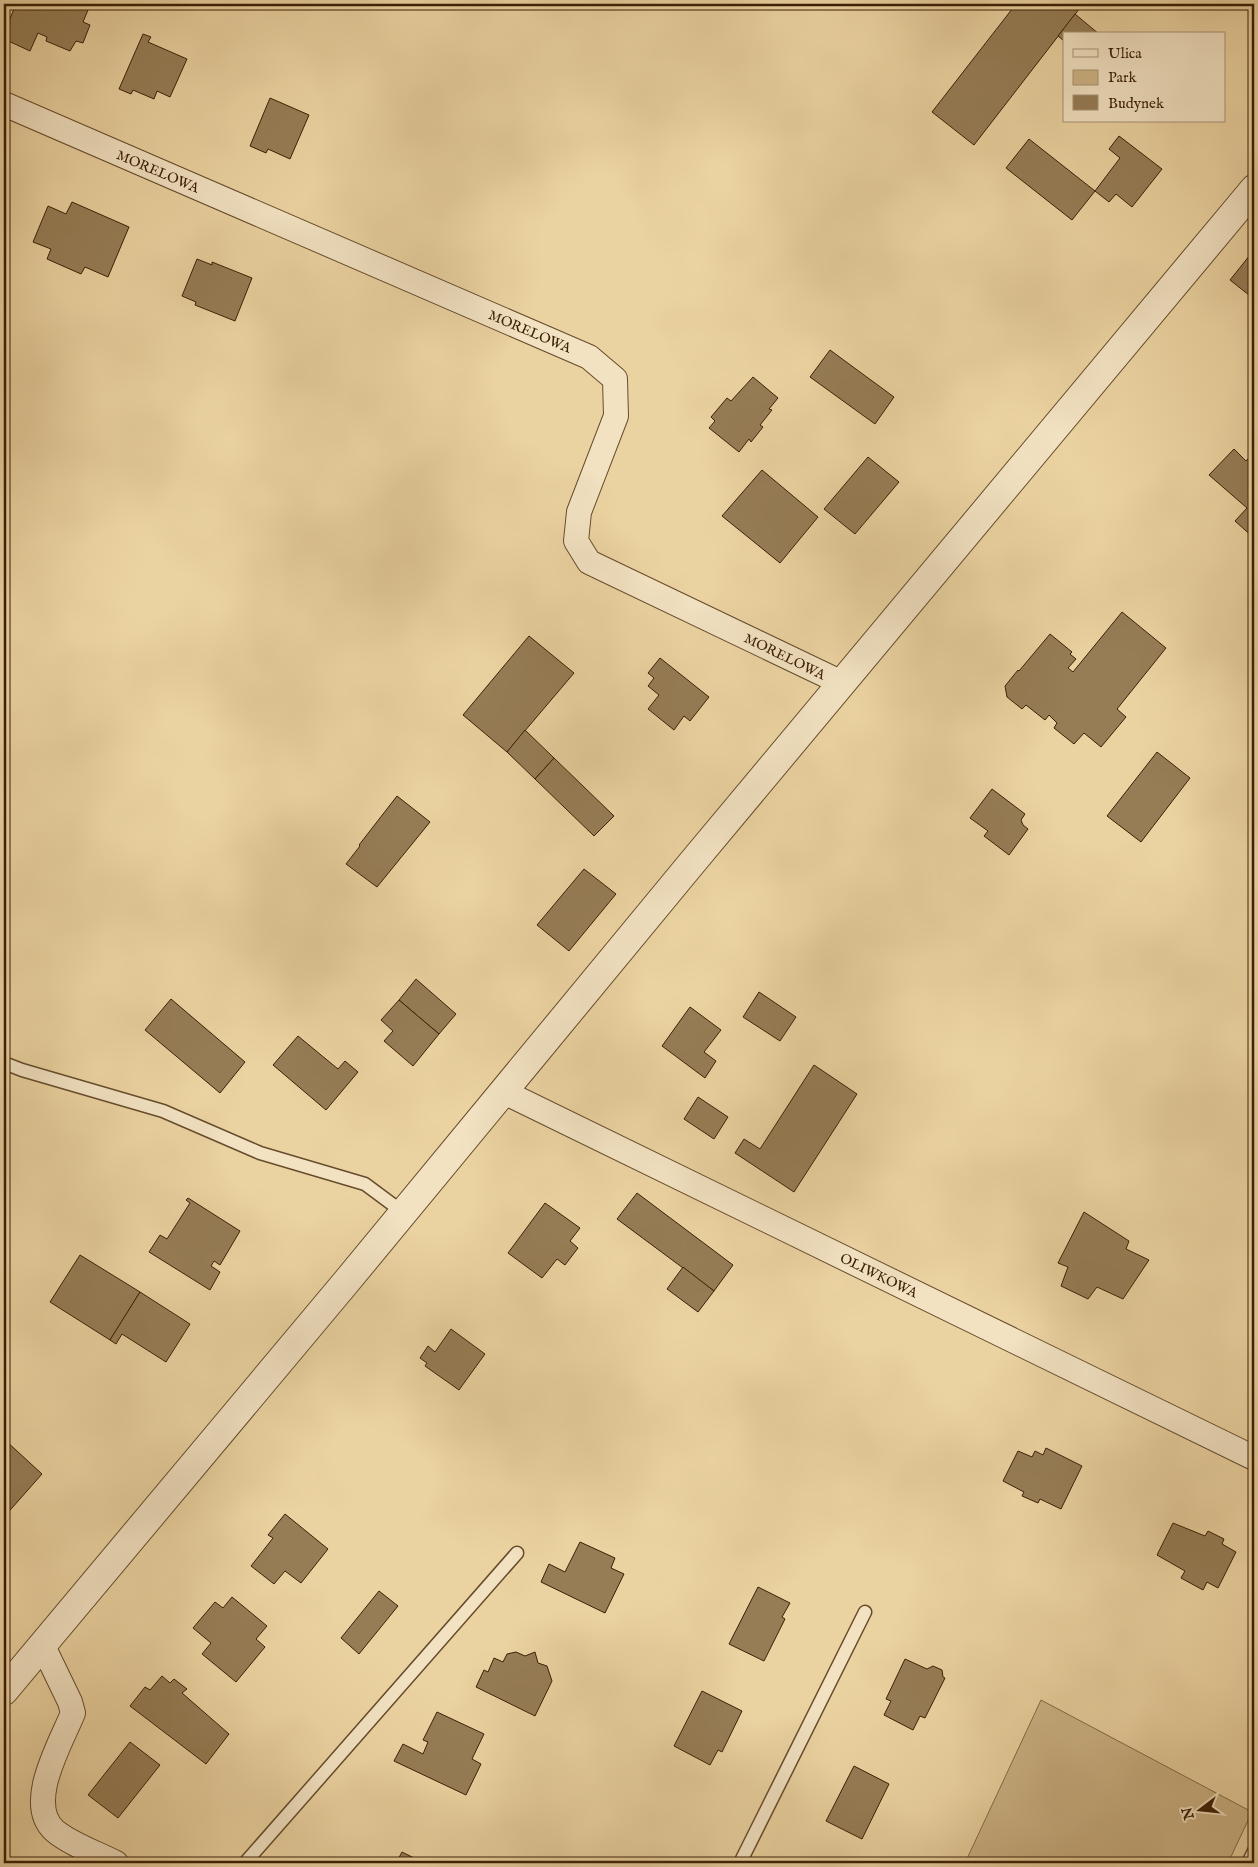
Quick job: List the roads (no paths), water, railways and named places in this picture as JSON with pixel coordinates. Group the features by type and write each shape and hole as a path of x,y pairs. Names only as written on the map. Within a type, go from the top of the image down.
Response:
{"street":[{"name":"MORELOWA","path":"4,104 589,357 616,379 616,416 579,512 576,541 589,562 842,683"},
{"path":"4,1691 404,1213 1254,189"},
{"name":"OLIWKOWA","path":"504,1092 1254,1458"},
{"path":"42,1644 70,1702 73,1713 44,1783 42,1804 46,1820 54,1830 65,1838 116,1863"}],"lane":[{"path":"4,1063 163,1111 260,1153 365,1184 404,1213"},
{"path":"244,1863 517,1553"},
{"path":"740,1863 865,1612"},
{"path":"1248,1863 1254,1851"}]}
